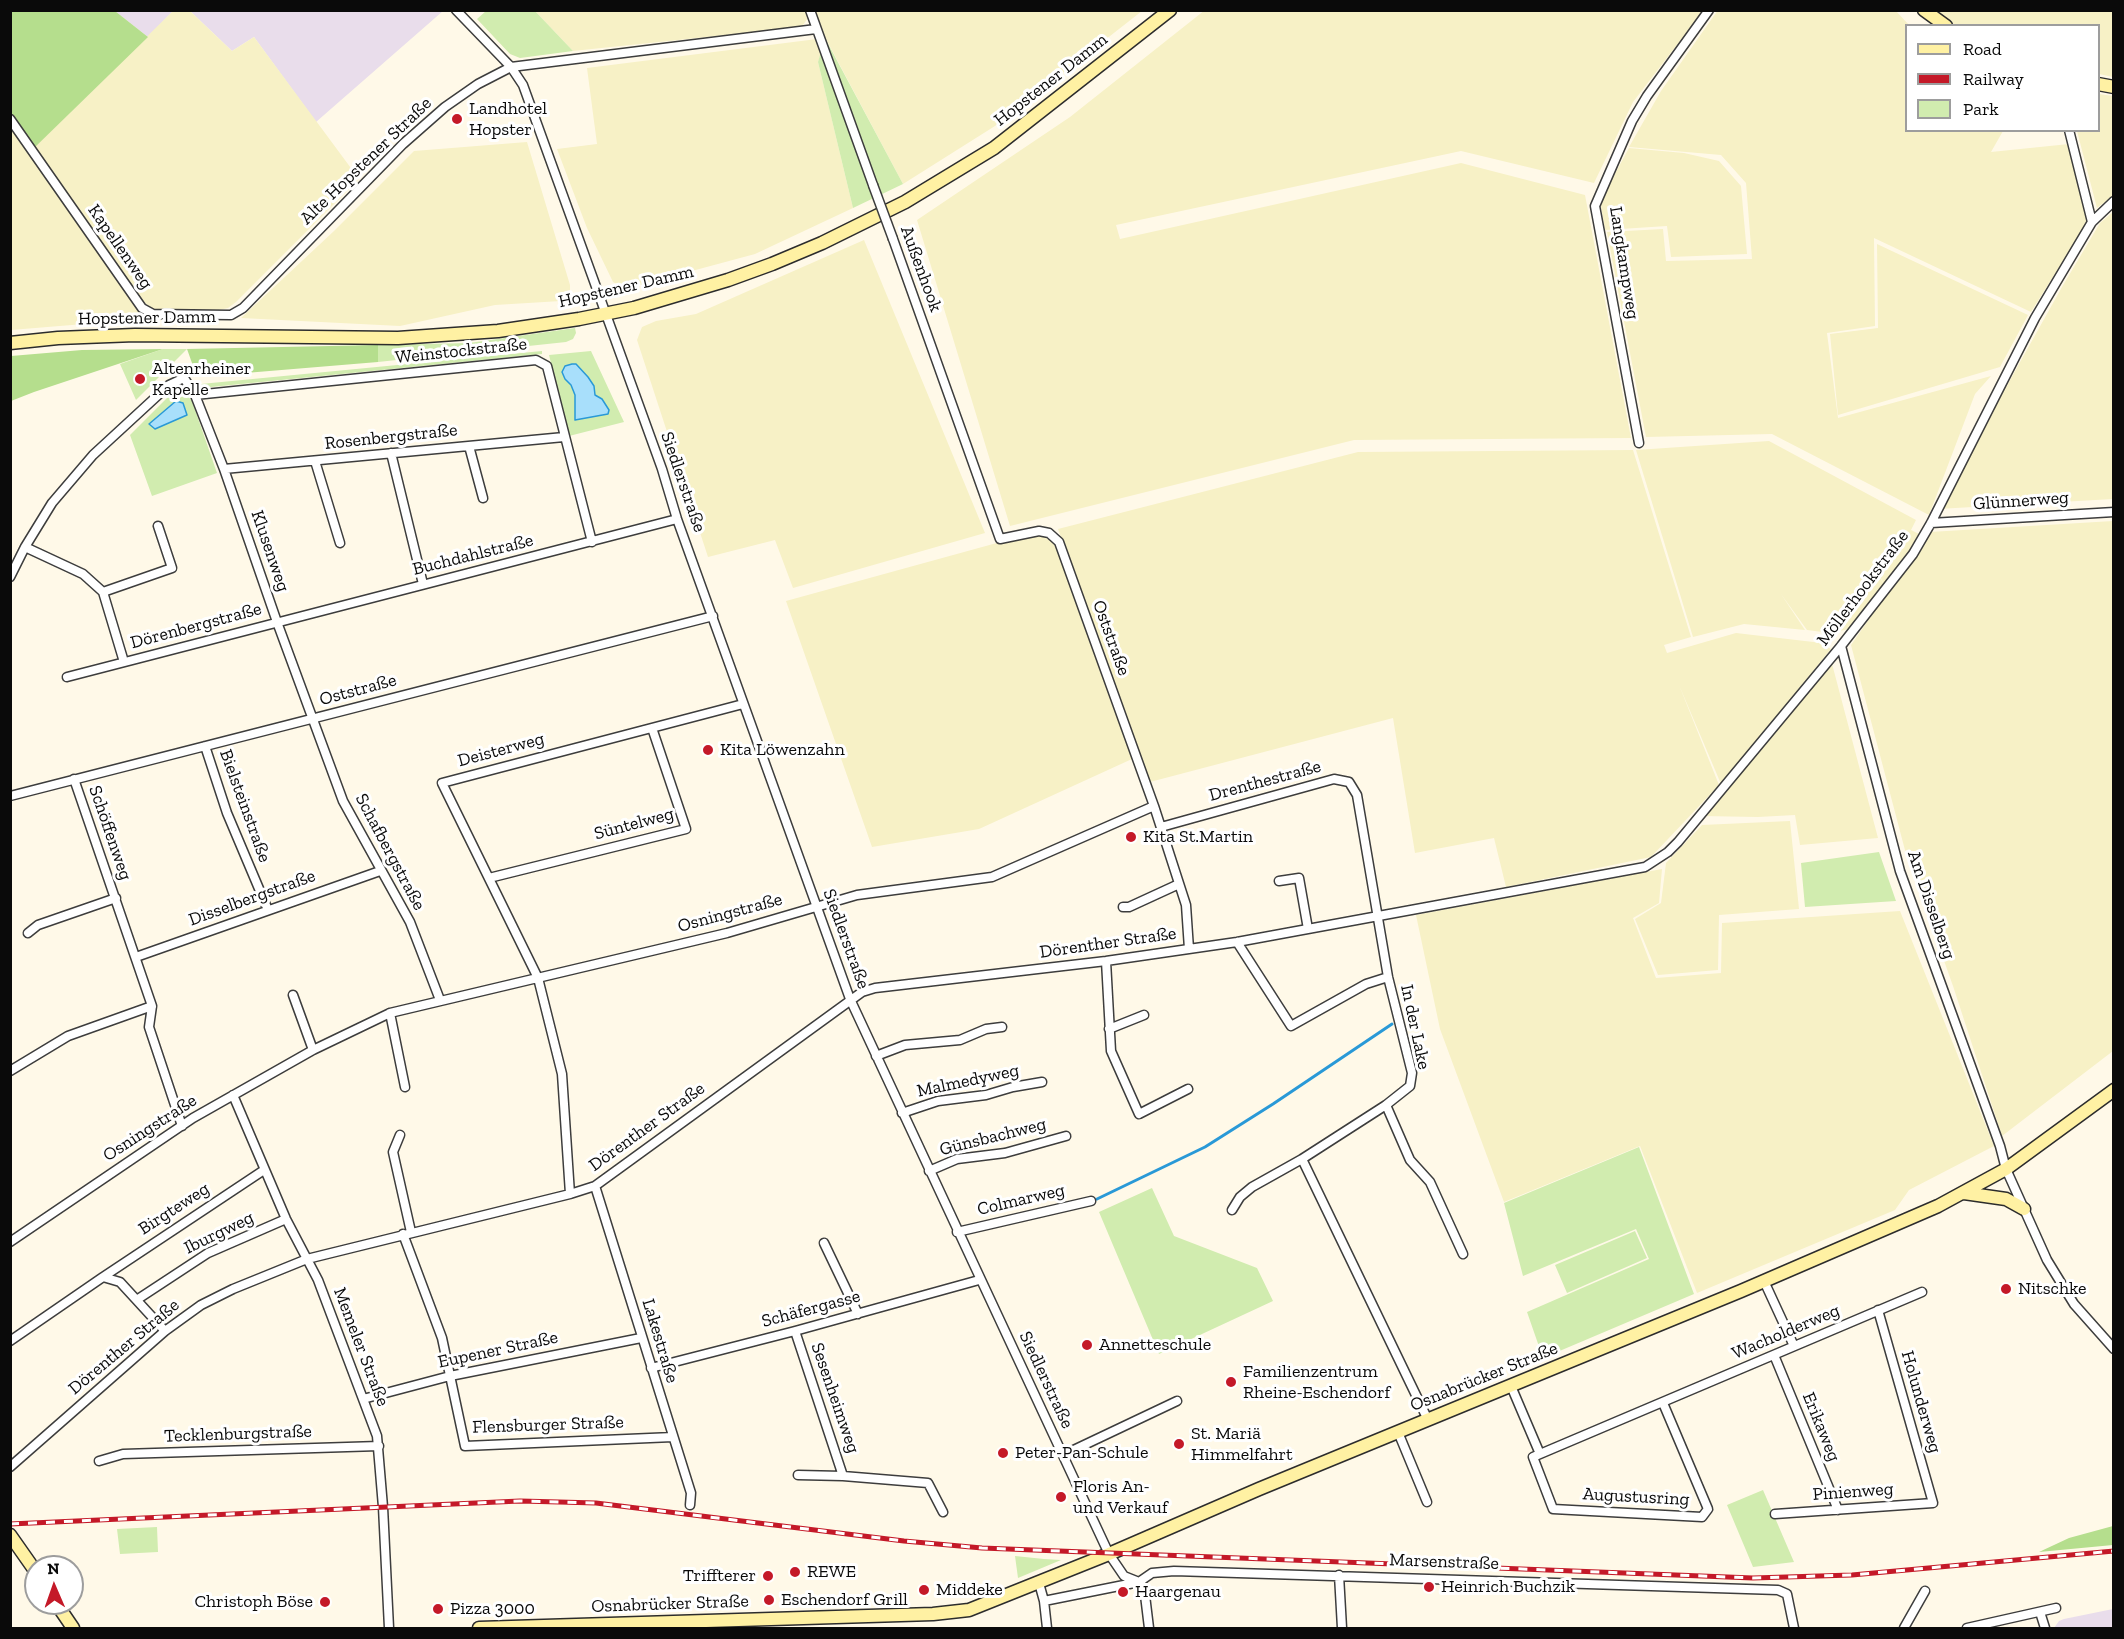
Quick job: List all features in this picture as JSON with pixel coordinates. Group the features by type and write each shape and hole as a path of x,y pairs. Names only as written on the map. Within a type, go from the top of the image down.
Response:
{"main road":[{"name":"Hopstener Damm","path":"10,343 58,338 146,335 398,338 498,331 605,314 728,280 822,243 905,202 994,148 1170,10"},
{"path":"1924,10 1943,24"},
{"name":"Osnabrücker Straße","path":"479,1629 796,1624 969,1610 1039,1583 1259,1489 1764,1281 1964,1193 2006,1169 2114,1090"},
{"path":"1964,1193 2006,1199 2024,1209"},
{"path":"10,1535 24,1555"},
{"path":"64,1615 73,1629"}],"street":[{"name":"Siedlerstraße","path":"456,10 511,67 523,85 662,469 677,519 815,907 821,917 850,999 979,1280 1109,1554 1124,1576 1139,1582"},
{"name":"Außenhook","path":"810,10 1000,539"},
{"name":"Langkampweg","path":"1639,443 1595,206 1632,121 1647,96 1709,10"},
{"name":"Alte Hopstener Straße","path":"243,308 403,144 445,107 478,84 511,67 816,29"},
{"name":"Kapellenweg","path":"10,119 142,308 153,314 231,315 243,308"},
{"path":"2070,132 2092,222"},
{"name":"Möllerhookstraße","path":"1645,867 1668,852 1678,842 1841,646 1913,554 2035,318 2092,222 2114,201"},
{"name":"Weinstockstraße","path":"195,395 536,360 547,366 592,542"},
{"path":"10,577 52,503 93,455 169,385 184,378 195,395"},
{"name":"Klusenweg","path":"195,395 224,469 312,719"},
{"name":"Rosenbergstraße","path":"224,469 564,437"},
{"name":"Rosenbergstraße","path":"469,446 483,498"},
{"path":"391,453 423,584"},
{"name":"Rosenbergstraße","path":"315,461 340,543"},
{"name":"Glünnerweg","path":"1931,523 2114,512"},
{"name":"Buchdahlstraße","path":"277,622 677,519"},
{"path":"25,548 84,574 103,592 172,568 158,526"},
{"name":"Oststraße","path":"1000,539 1039,531 1049,533 1059,542 1154,806"},
{"name":"Dörenbergstraße","path":"103,592 124,662"},
{"name":"Oststraße","path":"10,796 713,616"},
{"name":"Dörenbergstraße","path":"67,677 277,622"},
{"name":"Am Disselberg","path":"1841,646 1900,871 2000,1146 2006,1169 2047,1260 2069,1296 2104,1340 2114,1348"},
{"name":"Deisterweg","path":"538,978 442,783 743,704"},
{"name":"Schafbergstraße","path":"312,719 343,801 410,922 441,1000"},
{"name":"Süntelweg","path":"489,878 686,829 652,728"},
{"name":"Bielsteinstraße","path":"205,746 227,813 268,910"},
{"name":"Schöffenweg","path":"74,779 152,1006 149,1027 182,1126"},
{"name":"Drenthestraße","path":"1161,826 1334,779 1349,782 1357,795 1379,916"},
{"path":"1154,806 1186,905 1189,949"},
{"name":"Osningstraße","path":"10,1242 182,1126 233,1095 313,1050 390,1013 727,933 857,895 992,877 1154,806"},
{"name":"Dörenther Straße","path":"10,1467 165,1331 201,1305 307,1258 595,1186 862,992 875,988 1106,961 1237,942 1645,867"},
{"name":"Disselbergstraße","path":"136,957 380,870"},
{"path":"1279,881 1299,878 1308,929"},
{"path":"1124,907 1129,907 1179,884"},
{"name":"Schöffenweg","path":"28,933 38,924 116,898"},
{"name":"In der Lake","path":"1232,1210 1240,1197 1252,1187 1302,1160 1386,1105 1410,1086 1412,1073 1388,977 1379,916"},
{"path":"1237,942 1291,1026 1366,984 1388,977"},
{"path":"1106,961 1111,1051 1139,1114 1188,1089"},
{"path":"538,978 562,1074 570,1194"},
{"path":"293,995 313,1050"},
{"path":"10,1071 68,1036 152,1006"},
{"path":"390,1013 405,1087"},
{"path":"1109,1029 1144,1015"},
{"path":"876,1056 905,1045 960,1040 986,1029 1002,1027"},
{"name":"Malmedyweg","path":"902,1113 938,1101 986,1095 1042,1082"},
{"name":"Memeler Straße","path":"233,1095 286,1219 318,1280 379,1446 389,1629"},
{"path":"1386,1105 1410,1160 1430,1182 1463,1254"},
{"name":"Flensburger Straße","path":"400,1135 393,1152 407,1233 442,1338 465,1446 673,1437"},
{"name":"Günsbachweg","path":"929,1171 957,1160 1005,1153 1066,1136"},
{"path":"1302,1160 1428,1420"},
{"name":"Birgteweg","path":"10,1341 102,1276 264,1170"},
{"name":"Lakestraße","path":"595,1186 691,1493 690,1505"},
{"name":"Colmarweg","path":"957,1232 1091,1201"},
{"name":"Iburgweg","path":"138,1299 208,1253 286,1219"},
{"path":"824,1243 858,1314"},
{"path":"102,1276 120,1282 165,1331"},
{"name":"Schäfergasse","path":"651,1368 979,1280"},
{"path":"1764,1281 1794,1347"},
{"name":"Wacholderweg","path":"1663,1402 1923,1292"},
{"name":"Holunderweg","path":"1878,1310 1933,1503"},
{"name":"Sesenheimweg","path":"795,1331 843,1476"},
{"name":"Eupener Straße","path":"363,1399 450,1377 641,1338"},
{"name":"Erikaweg","path":"1774,1355 1838,1510"},
{"name":"Augustusring","path":"1511,1386 1540,1454 1533,1457 1552,1509 1702,1517 1708,1509 1663,1402"},
{"path":"1063,1455 1177,1401"},
{"path":"1540,1454 1663,1402"},
{"path":"1398,1432 1427,1502"},
{"name":"Tecklenburgstraße","path":"99,1461 123,1454 379,1446"},
{"name":"Sesenheimweg","path":"798,1475 927,1483 943,1512"},
{"name":"Pinienweg","path":"1775,1514 1933,1503"},
{"name":"Marsenstraße","path":"1139,1582 1152,1573 1174,1571 1778,1590 1786,1594 1794,1629"},
{"path":"1339,1575 1342,1629"},
{"path":"1044,1601 1139,1582 1144,1587 1149,1629"},
{"path":"1039,1583 1044,1601 1047,1629"},
{"path":"1904,1629 1925,1591"},
{"path":"1967,1629 2056,1608"},
{"path":"2040,1612 2044,1629"}],"shaded area":[{"path":"806,10 807,19 802,27 573,51 535,11"},
{"path":"1205,10 1703,11 1633,102 1594,183 1461,151 1116,225 1120,239 1461,163 1585,195 1631,438 1354,440 1010,526 917,220 1070,117"},
{"path":"1718,10 1896,11 1908,24 1905,24 1905,132 2002,132 1991,152 2069,144 2088,221 2031,312 1874,238 1875,326 1827,333 1838,418 1991,376 1975,394 1929,515 1772,434 1646,437 1607,232 1663,229 1666,261 1752,259 1746,183 1721,155 1629,147 1661,91"},
{"path":"115,11 173,11 148,37"},
{"path":"173,11 190,11 232,51 254,37 359,179 228,308 214,311 161,311 151,308 143,301 44,166 145,319 11,330 10,119 32,149"},
{"path":"190,11 443,11 316,122 254,37 232,51"},
{"path":"815,11 1142,11 995,126 903,184 826,39 818,62 853,208 755,254 625,289 613,282 587,228 557,149 597,144 587,68 825,38"},
{"path":"1933,11 2113,11 2113,77 2100,74 2100,24 1953,24"},
{"path":"2100,94 2113,96 2114,195 2097,208 2077,132 2100,132"},
{"path":"527,142 570,285 570,291 561,301 495,305 400,326 241,318 334,231 414,151"},
{"path":"1629,148 1684,153 1719,161 1741,186 1747,254 1671,257 1667,226 1605,230 1600,201"},
{"path":"2113,212 2113,499 1938,509 2062,287 2100,223"},
{"path":"864,240 985,533 793,588 775,540 708,557 637,340 642,327 656,321 696,314"},
{"path":"1877,244 2028,315 2000,367 1838,415 1830,334 1878,328"},
{"path":"1769,441 1916,520 1911,530 1919,534 1909,552 1884,584 1870,557 1884,585 1849,629 1830,633 1807,630 1781,594 1805,630 1744,624 1693,637 1636,450"},
{"path":"1633,450 1691,637 1664,645 1667,653 1736,633 1822,643 1831,649 1721,784 1679,685 1719,785 1651,857 1506,887 1494,838 1415,853 1393,718 1150,782 1058,529 1358,452"},
{"path":"2113,521 2113,1051 2002,1136 1953,986 1906,854 1851,645 1930,532"},
{"path":"1044,536 1056,545 1132,759 979,829 872,847 786,601 1004,541"},
{"path":"1831,660 1878,838 1800,845 1795,815 1701,816 1768,740"},
{"path":"1790,821 1799,909 1719,915 1718,970 1658,975 1635,919 1661,903 1666,863 1702,825"},
{"path":"1662,869 1659,903 1633,918 1656,978 1721,973 1722,923 1900,911 1994,1146 1909,1190 1895,1210 1697,1293 1640,1146 1504,1202 1440,1029 1416,915"},
{"path":"2113,1609 2113,1628 2054,1628 2059,1621 2064,1619"}],"green space":[{"path":"10,11 115,11 148,37 32,150 11,119"},
{"path":"486,11 535,11 573,51 520,58 510,54 477,19"},
{"path":"825,38 903,184 853,208 818,62"},
{"path":"575,328 576,333 573,339 566,342 378,362 378,345 469,343"},
{"path":"378,345 378,362 197,377 187,349"},
{"path":"163,349 187,349 136,400 120,364"},
{"path":"163,349 11,401 11,356 82,350"},
{"path":"542,351 542,354 201,388 201,384"},
{"path":"591,351 624,422 569,436 549,355"},
{"path":"177,392 186,394 192,401 217,473 152,496 130,435 168,397"},
{"path":"1879,852 1896,901 1805,907 1801,863"},
{"path":"1639,1147 1694,1294 1543,1358 1527,1312 1649,1259 1636,1229 1523,1276 1504,1203"},
{"path":"1152,1188 1174,1236 1257,1268 1273,1301 1159,1354 1099,1212"},
{"path":"1635,1231 1647,1258 1567,1293 1555,1265"},
{"path":"1763,1490 1794,1562 1753,1567 1727,1505"},
{"path":"2113,1526 2113,1545 2039,1552 2069,1538"},
{"path":"157,1527 158,1552 120,1554 117,1529"},
{"path":"1015,1556 1044,1559 1061,1560 1018,1578"}],"water":[{"path":"576,364 588,377 594,386 595,395 602,399 609,410 608,414 575,420 575,395 562,372 565,366"},
{"path":"176,401 183,403 187,415 155,429 149,424"}],"waterway":[{"path":"1097,1199 1205,1147 1392,1024"}],"railway":[{"path":"10,1524 520,1501 596,1503 904,1541 982,1548 1753,1578 1852,1575 2114,1551"}],"place":[{"name":"Landhotel Hopster","path":"457,119"},
{"name":"Altenrheiner Kapelle","path":"140,379"},
{"name":"Kita Löwenzahn","path":"708,750"},
{"name":"Kita St.Martin","path":"1131,837"},
{"name":"Nitschke","path":"2006,1289"},
{"name":"Annetteschule","path":"1087,1345"},
{"name":"Familienzentrum Rheine-Eschendorf","path":"1231,1382"},
{"name":"St. Mariä Himmelfahrt","path":"1179,1444"},
{"name":"Peter-Pan-Schule","path":"1003,1453"},
{"name":"Floris An- und Verkauf","path":"1061,1497"},
{"name":"REWE","path":"795,1572"},
{"name":"Triffterer","path":"768,1576"},
{"name":"Heinrich Buchzik","path":"1429,1587"},
{"name":"Middeke","path":"924,1590"},
{"name":"Haargenau","path":"1123,1592"},
{"name":"Eschendorf Grill","path":"769,1600"},
{"name":"Christoph Böse","path":"325,1602"},
{"name":"Pizza 3000","path":"438,1609"}]}
